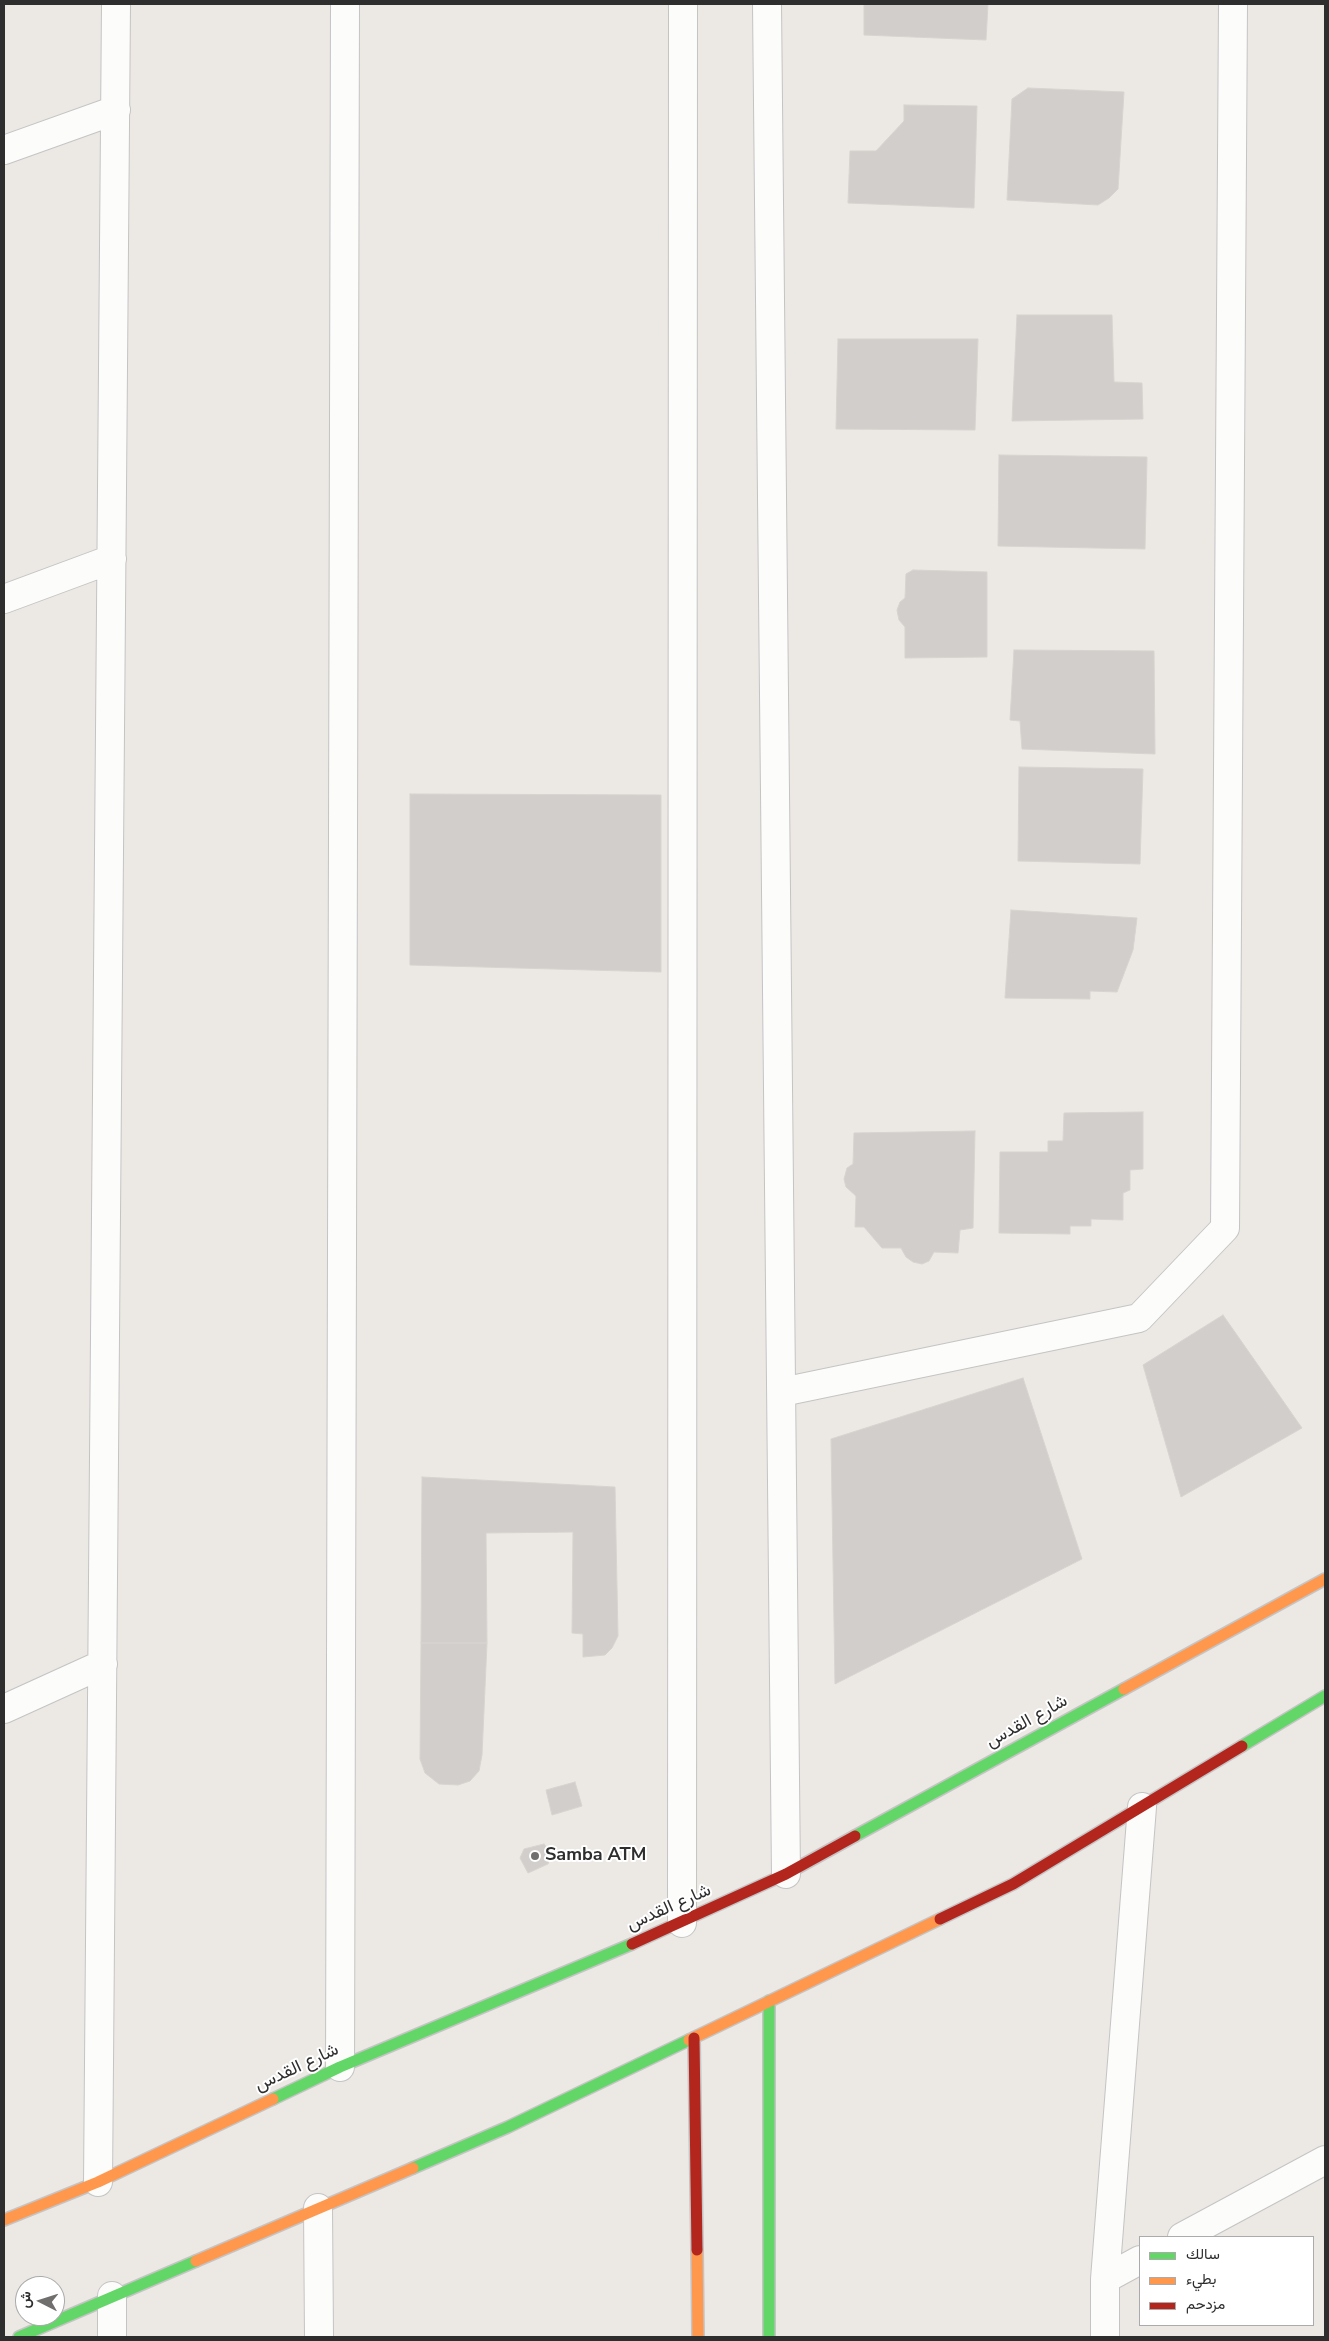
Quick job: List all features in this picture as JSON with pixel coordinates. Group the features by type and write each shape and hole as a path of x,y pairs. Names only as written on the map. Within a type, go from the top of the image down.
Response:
{"main road":[{"name":"شارع القدس","path":"4,2220 98,2182 340,2067 682,1922 786,1874 1325,1578"},
{"path":"19,2337 508,2127 1013,1884 1325,1696"},
{"path":"769,2001 769,2337"},
{"path":"694,2038 698,2337"}],"street":[{"path":"98,2182 116,4"},
{"path":"340,2067 345,4"},
{"path":"682,1922 684,4"},
{"path":"767,4 786,1874"},
{"path":"782,1392 1139,1318 1225,1228 1233,4"},
{"path":"4,150 116,110"},
{"path":"4,599 112,559"},
{"path":"4,1709 103,1664"},
{"path":"1105,2337 1105,2279 1142,1807"},
{"path":"1184,2236 1325,2160"},
{"path":"318,2208 319,2337"},
{"path":"1105,2279 1139,2261"},
{"path":"112,2296 112,2337"}],"building":[{"path":"864,4 988,4 986,40 864,35"},
{"path":"1028,88 1124,92 1118,189 1109,198 1098,205 1007,200 1012,99"},
{"path":"904,105 977,106 974,208 848,203 850,151 876,151 904,121"},
{"path":"1017,315 1112,315 1114,382 1142,383 1143,419 1012,421"},
{"path":"838,339 978,339 975,430 836,429"},
{"path":"999,455 1147,457 1145,549 998,546"},
{"path":"913,570 987,572 987,657 905,658 905,627 899,620 897,610 900,602 905,598 906,574"},
{"path":"1014,650 1154,651 1155,754 1022,749 1020,721 1010,720"},
{"path":"1019,767 1143,769 1140,864 1018,861"},
{"path":"410,794 661,795 661,972 410,965"},
{"path":"1011,910 1137,918 1133,950 1117,992 1090,991 1090,999 1005,998"},
{"path":"1143,1112 1143,1169 1130,1170 1130,1190 1123,1193 1123,1220 1091,1219 1091,1226 1070,1226 1070,1234 999,1233 1000,1152 1048,1152 1048,1141 1063,1141 1064,1113"},
{"path":"975,1131 973,1228 960,1230 958,1253 934,1252 929,1261 922,1264 913,1262 906,1257 901,1248 882,1248 864,1227 855,1227 856,1196 846,1187 844,1179 847,1168 853,1164 854,1133"},
{"path":"1223,1315 1302,1428 1181,1497 1143,1365"},
{"path":"1023,1378 1082,1559 835,1684 831,1439"},
{"path":"422,1477 615,1487 618,1636 612,1648 605,1655 583,1657 583,1634 572,1633 573,1532 486,1533 487,1643 421,1643"},
{"path":"421,1643 487,1643 482,1755 479,1771 470,1781 458,1785 439,1784 425,1773 420,1759"},
{"path":"575,1782 582,1806 552,1815 546,1790"},
{"name":"Samba ATM","path":"544,1844 551,1853 548,1864 528,1873 520,1858 524,1849"}],"traffic: fast":[{"path":"855,1836 1124,1689"},
{"path":"1242,1746 1325,1696"},
{"path":"273,2099 340,2067 632,1944"},
{"path":"769,2001 769,2337"},
{"path":"413,2168 508,2127 689,2040"},
{"path":"19,2337 196,2261"}],"traffic: slow":[{"path":"1124,1689 1325,1579"},
{"path":"689,2040 940,1919"},
{"path":"4,2220 98,2182 273,2099"},
{"path":"196,2261 413,2168"},
{"path":"697,2250 698,2337"}],"traffic: jam":[{"path":"940,1919 1013,1884 1242,1746"},
{"path":"632,1944 786,1874 855,1836"},
{"path":"694,2038 697,2250"}],"place":[{"name":"Samba ATM","path":"535,1856"}]}
